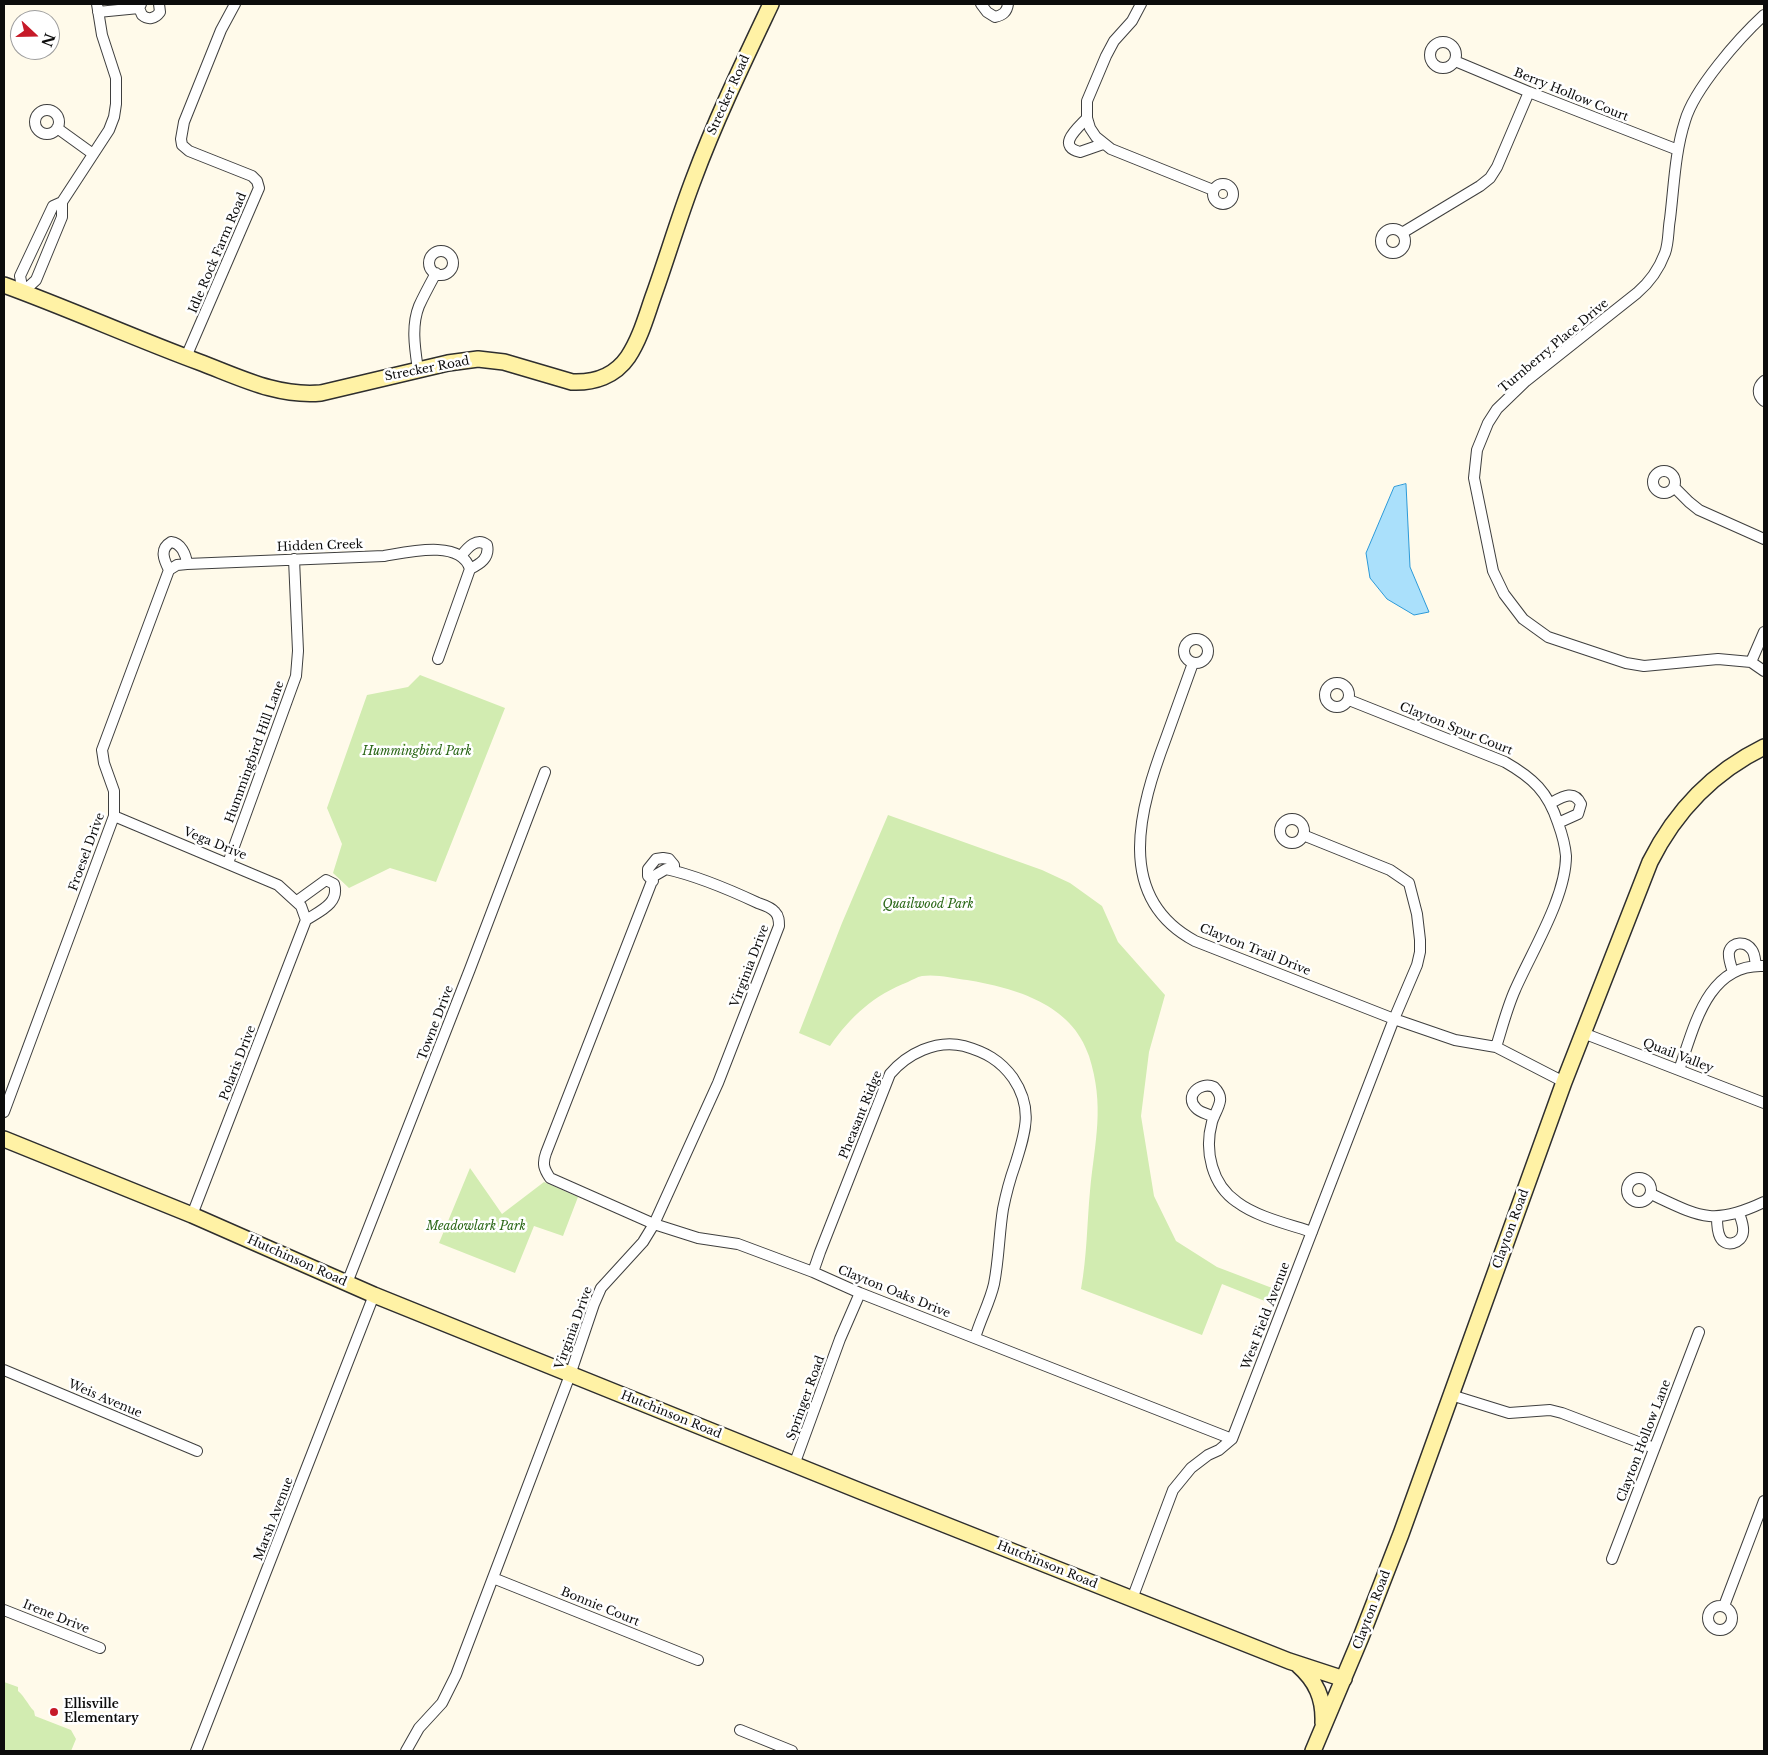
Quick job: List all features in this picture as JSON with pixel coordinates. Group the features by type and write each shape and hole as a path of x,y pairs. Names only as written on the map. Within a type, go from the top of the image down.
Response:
{"street":[{"path":"23,292 36,280 62,217 62,202 109,130 114,117 117,90 116,78 102,35 98,8 140,6 142,15 151,19 158,16 160,12 159,4"},
{"name":"Idle Rock Farm Road","path":"186,358 259,188 257,181 252,176 189,151 182,145 181,140 184,122 221,30 235,4"},
{"name":"Strecker Road","path":"4,285 186,358 288,393 320,393 448,363 484,360 504,362 572,382 596,381 619,367 628,357 641,329 694,178 718,119 771,4"},
{"path":"981,4 987,12 995,17 1002,15 1008,9 1008,4"},
{"path":"1141,4 1132,22 1114,41 1087,101 1087,118 1090,128 1103,144 1213,190"},
{"name":"Turnberry Place Drive","path":"1764,15 1745,33 1717,68 1693,102 1685,120 1678,150 1666,251 1658,269 1648,284 1526,381 1497,409 1488,423 1477,450 1474,478 1493,571 1504,594 1518,612 1524,619 1548,637 1626,663 1644,666 1718,659 1751,662 1764,671"},
{"name":"Berry Hollow Court","path":"1455,61 1678,150"},
{"path":"1402,233 1490,178 1497,167 1529,92"},
{"path":"1087,118 1073,133 1070,138 1070,145 1080,152 1103,144"},
{"path":"57,128 93,154"},
{"path":"23,292 20,276 53,206 62,202"},
{"path":"418,370 414,336 415,320 419,307 436,273"},
{"path":"1764,381 1759,390 1764,401"},
{"path":"1674,487 1699,510 1764,539"},
{"path":"169,570 164,559 163,550 171,542 176,543 181,548 186,555 187,564"},
{"name":"Hidden Creek","path":"169,570 177,565 187,564 384,556 415,550 443,550 466,563 438,659"},
{"name":"Hummingbird Hill Lane","path":"228,863 296,676 298,651 294,559"},
{"name":"Froesel Drive","path":"4,1112 114,816 114,791 104,763 102,750 169,570"},
{"path":"1751,662 1764,632"},
{"name":"Clayton Trail Drive","path":"1193,663 1149,784 1139,844 1141,870 1154,903 1168,923 1195,941 1394,1019 1455,1040 1496,1047 1564,1082"},
{"name":"Clayton Spur Court","path":"1348,700 1519,769 1536,784 1552,803 1564,841 1566,856 1564,876 1559,894 1514,991 1496,1047"},
{"name":"Clayton Road","path":"1313,1751 1344,1679 1401,1534 1564,1082 1643,878 1666,832 1688,805 1712,781 1741,760 1764,747"},
{"name":"Towne Drive","path":"347,1283 546,772"},
{"path":"1552,803 1567,795 1571,795 1577,797 1581,804 1578,814 1558,823"},
{"name":"Vega Drive","path":"114,816 278,885 299,904"},
{"name":"West Field Avenue","path":"1232,1439 1394,1019 1417,965 1420,952 1418,914 1409,883 1390,870 1303,835"},
{"name":"Virginia Drive","path":"406,1751 419,1728 442,1703 456,1675 601,1288 643,1242 654,1224 718,1083 779,926 778,916 774,910 742,895 674,870 666,869 654,876 543,1161 547,1174"},
{"path":"326,880 334,884 336,894 332,902 306,920 299,904 326,880"},
{"name":"Polaris Drive","path":"192,1214 306,920"},
{"path":"1679,1070 1705,1000 1712,989 1733,972 1760,966 1752,950 1747,945 1740,943 1733,946 1729,953 1733,972"},
{"name":"Quail Valley","path":"1583,1033 1764,1103"},
{"name":"Pheasant Ridge","path":"813,1272 890,1074 907,1058 928,1048 958,1045 976,1050 993,1058 1005,1067 1022,1094 1026,1109 1026,1126 1009,1181 1003,1210 999,1257 993,1287 975,1338"},
{"path":"1214,1117 1198,1110 1192,1102 1194,1092 1200,1086 1210,1085 1218,1090 1220,1100 1212,1123 1209,1150 1216,1177 1226,1192 1236,1202 1250,1210 1312,1232"},
{"name":"Hutchinson Road","path":"4,1139 192,1214 374,1295 570,1375 1297,1664 1344,1679"},
{"name":"Clayton Oaks Drive","path":"547,1174 557,1182 654,1224 698,1238 738,1244 1232,1439"},
{"path":"1651,1194 1694,1213 1717,1217 1739,1213 1764,1202"},
{"path":"1717,1217 1722,1239 1728,1243 1735,1243 1741,1239 1743,1232 1739,1213"},
{"name":"Springer Road","path":"794,1464 840,1339 860,1293"},
{"name":"Marsh Avenue","path":"196,1751 374,1295"},
{"name":"Clayton Hollow Lane","path":"1612,1559 1699,1332"},
{"name":"Weis Avenue","path":"4,1370 197,1451"},
{"path":"1451,1395 1509,1413 1544,1410 1562,1413 1654,1448"},
{"path":"1132,1599 1173,1490 1191,1468 1232,1439"},
{"path":"1724,1606 1764,1501"},
{"name":"Bonnie Court","path":"493,1578 698,1660"},
{"name":"Irene Drive","path":"4,1610 100,1648"},
{"path":"1297,1664 1309,1674 1316,1684 1322,1699 1322,1730"},
{"path":"740,1730 792,1751"}],"green space":[{"name":"Hummingbird Park","path":"420,675 505,708 436,882 390,868 349,888 333,873 342,844 327,808 367,695 408,687"},
{"name":"Quailwood Park","path":"888,815 1042,870 1070,883 1102,906 1118,942 1165,995 1149,1052 1141,1116 1154,1196 1176,1241 1217,1267 1280,1291 1275,1305 1222,1284 1202,1335 1081,1289 1096,1139 1097,1091 1089,1056 1081,1038 1070,1023 1056,1011 1022,994 985,983 944,976 922,976 884,993 874,1000 846,1025 830,1046 799,1033 842,923"},
{"name":"Meadowlark Park","path":"470,1168 502,1214 544,1182 578,1197 563,1236 534,1226 515,1273 439,1243"},
{"path":"4,1682 18,1687 18,1691 34,1711 35,1716 71,1730 76,1739 71,1751 4,1751"}],"water":[{"path":"1406,484 1410,567 1429,612 1414,615 1387,599 1370,578 1366,553 1394,487"}],"place":[{"name":"Ellisville Elementary","path":"54,1712"}]}
